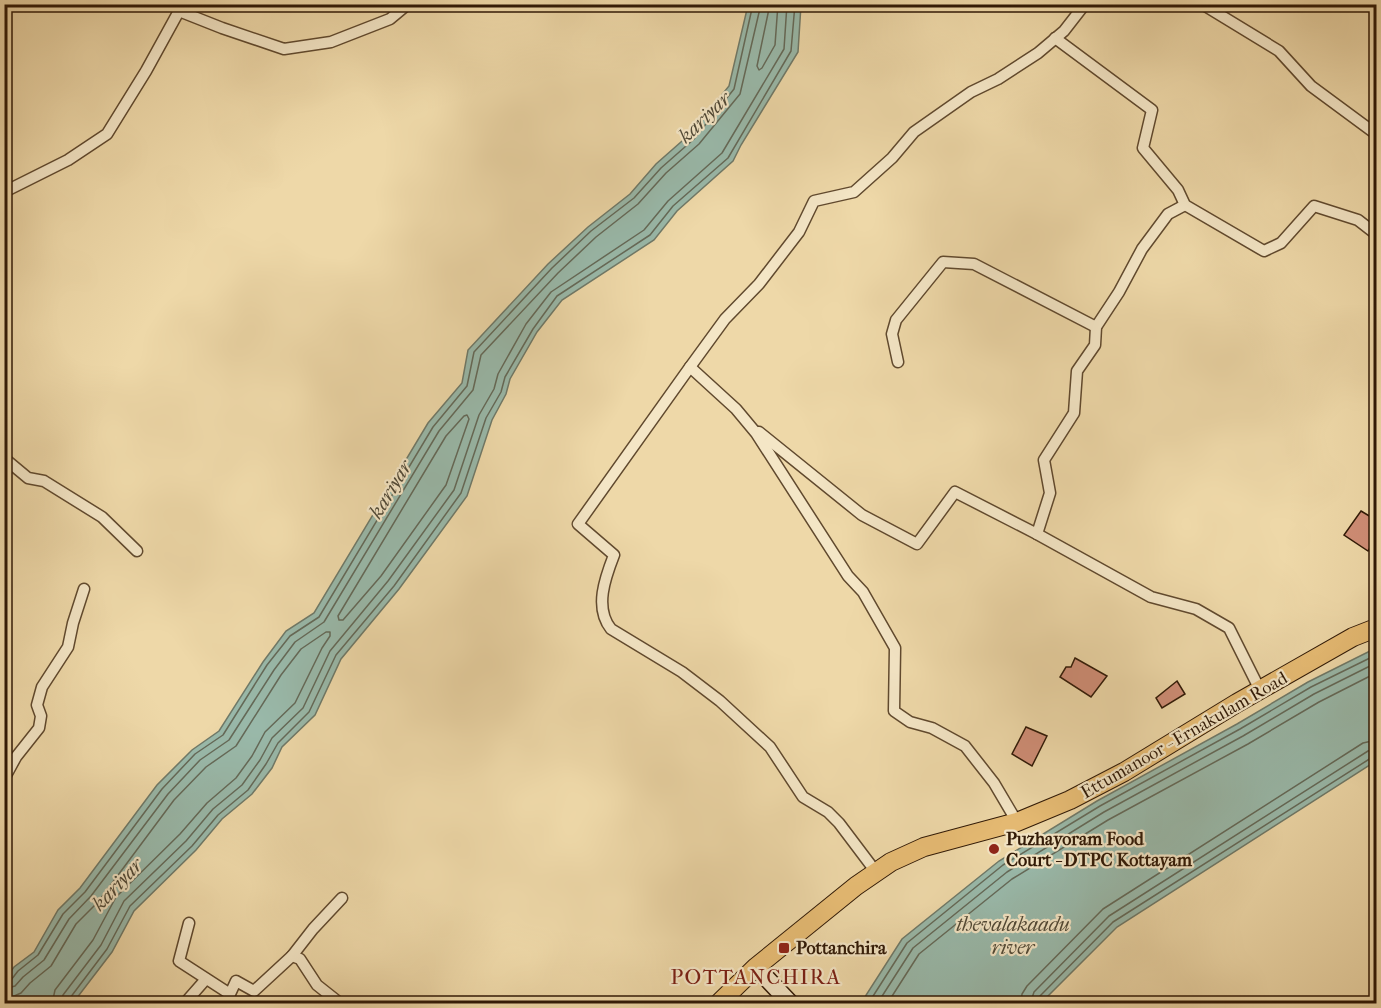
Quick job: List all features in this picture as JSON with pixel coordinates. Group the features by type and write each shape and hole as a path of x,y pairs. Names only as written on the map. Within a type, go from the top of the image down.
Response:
{"main road":[{"name":"Ettumanoor - Ernakulam Road","path":"718,1004 756,968 891,862 924,847 1017,822 1106,783 1260,690 1353,637 1377,628"},
{"path":"756,968 791,1004"}],"street":[{"path":"4,192 68,160 107,134 146,71 178,11 284,49 331,42 390,19 408,4"},
{"path":"876,872 839,823 828,812 803,797 770,747 720,701 682,672 611,629 603,619 603,594 606,575 614,555 578,524 725,319 759,284 799,232 814,201 854,192 892,158 914,132 971,92 998,80 1055,38 1064,31 1085,4"},
{"path":"1202,4 1279,51 1311,86 1377,134"},
{"path":"1055,38 1152,110 1143,148 1178,190 1185,205 1264,251 1281,243 1314,206 1358,220 1377,234"},
{"path":"1037,534 1050,492 1044,460 1074,413 1077,371 1095,345 1096,327 1119,292 1142,249 1168,214 1185,205"},
{"path":"898,362 892,334 896,320 943,262 974,264 1096,327"},
{"path":"690,367 736,409 748,424 848,576 863,592 895,648 894,711 910,722 932,729 965,746 994,783 1017,822"},
{"path":"748,424 862,514 917,544 955,492 1037,534 1150,597 1196,609 1229,628 1260,690"},
{"path":"4,458 28,478 44,481 102,517 137,551"},
{"path":"4,779 16,757 39,728 41,716 37,705 42,687 68,647 84,588"},
{"path":"189,923 178,961 230,994 236,981 254,991 292,956 342,898"},
{"path":"292,956 300,959 317,985 341,1004"},
{"path":"184,1004 206,979"}],"water":[{"name":"kariyar","path":"748,5 801,5 798,52 733,161 677,211 654,240 562,300 537,332 510,379 506,394 492,420 467,496 399,589 341,659 315,715 282,747 272,768 252,794 222,819 196,850 134,911 112,952 73,1003 5,1003 5,979 14,967 34,952 58,910 80,888 157,785 192,750 219,731 263,662 286,631 314,613 428,423 462,383 468,350 548,264 588,227 630,194 656,164 690,134 729,86"},
{"name":"thevalakaadu river","path":"1376,648 1376,761 1117,927 1041,1003 861,1003 902,939 999,861 1097,801 1308,682"}],"building":[{"path":"1376,443 1376,470 1371,468"},
{"path":"1361,511 1376,520 1376,538 1368,551 1344,535"},
{"path":"1075,658 1107,676 1091,697 1060,677 1066,667 1071,667"},
{"path":"1177,681 1185,694 1162,708 1156,698"},
{"path":"1026,727 1047,736 1032,766 1012,754"}],"place":[{"name":"Puzhayoram Food Court - DTPC Kottayam","path":"994,849"},
{"name":"Pottanchira","path":"784,948"}],"district":[{"name":"POTTANCHIRA","path":"756,977"}]}
